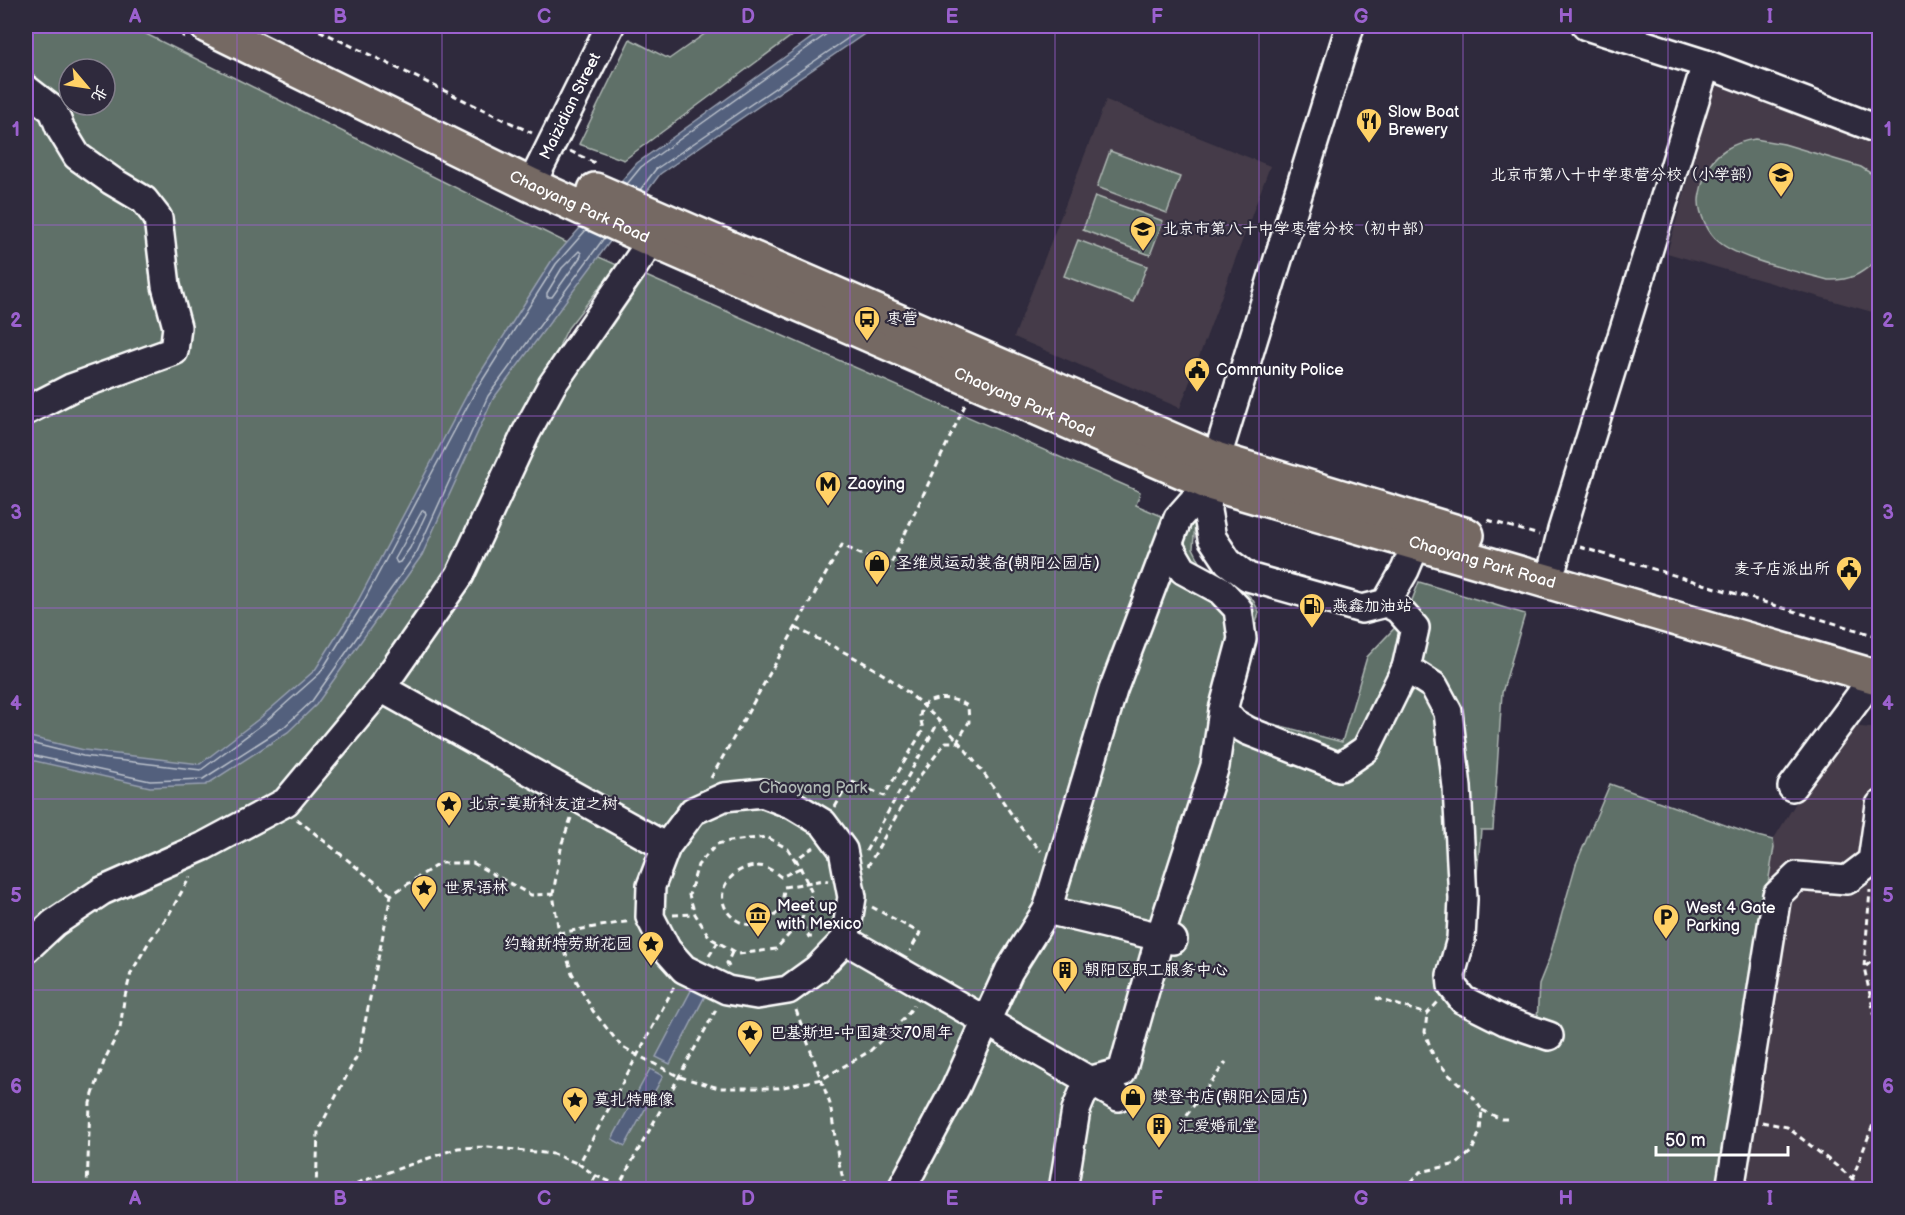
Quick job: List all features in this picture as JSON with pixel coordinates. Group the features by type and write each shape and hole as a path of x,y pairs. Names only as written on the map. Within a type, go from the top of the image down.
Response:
{"main road":[{"name":"Chaoyang Park Road","path":"207,26 541,164"},
{"name":"Chaoyang Park Road","path":"256,26 587,185 652,231 978,382 1212,471 1416,544 1877,671"},
{"name":"Chaoyang Park Road","path":"652,231 1212,471 1556,551 1877,671"}],"street":[{"name":"Maizidian Street","path":"541,164 610,26"},
{"path":"1223,710 1234,723 1248,731 1340,767 1366,749 1406,669 1415,628 1398,609 1386,603 1362,609 1248,577 1228,562 1212,538 1207,510 1212,471 1347,26"},
{"path":"1586,26 1694,60 1880,130"},
{"path":"1556,551 1694,60"},
{"path":"26,89 52,110 77,156 144,200 158,218 166,286 177,327 174,351 70,388 26,411"},
{"path":"26,949 54,923 102,891 204,846 286,802 381,688 460,575 526,433 552,385 652,231"},
{"path":"901,1190 956,1087 1009,970 1047,910 1113,690 1178,518 1212,471"},
{"path":"1386,603 1405,570 1416,544"},
{"path":"1088,1081 1122,1072 1167,939 1215,766 1223,710 1242,639 1238,609 1220,590 1183,570 1169,546"},
{"path":"1406,669 1434,686 1448,712 1457,787 1463,899 1461,939 1451,975 1452,987 1463,1000 1505,1021 1549,1036"},
{"path":"1792,787 1877,671"},
{"path":"381,688 666,847"},
{"path":"762,793 793,804 823,823 843,850 852,897 845,940 817,969 788,990 757,995 727,990 684,969 667,950 650,917 651,886 666,847 693,812 724,797 762,793"},
{"path":"1730,1190 1777,895 1797,876 1847,880 1872,861 1880,805"},
{"path":"1047,910 1167,939"},
{"path":"845,940 1118,1097"},
{"path":"1063,1190 1076,1110 1088,1081"}],"path":[{"path":"310,26 541,164 587,185"},
{"path":"693,812 842,545 889,568 978,382"},
{"path":"1480,517 1556,551 1880,638"},
{"path":"796,628 855,658 896,684 939,722 977,765 1027,837 1059,869"},
{"path":"849,884 939,722"},
{"path":"578,799 562,843 553,894 559,933 572,973 593,1011 621,1046 637,1055 680,1077 719,1088 778,1088 822,1079 870,1051 906,1016 927,987"},
{"path":"286,802 294,816 303,825 392,895"},
{"path":"766,837 788,849 804,874 812,893 801,921 776,949 739,954 733,950 710,938 695,914 690,895 698,865 717,844 766,837"},
{"path":"87,1190 90,1103 105,1059 120,1029 131,973 150,940 168,916 193,872 204,846"},
{"path":"1848,1190 1880,1109 1876,1022 1864,967 1872,861"},
{"path":"316,1190 318,1131 359,1052 392,895 440,863 473,862 531,895 553,894"},
{"path":"559,933 650,917"},
{"path":"579,1164 684,969 709,956 718,942"},
{"path":"619,1185 733,978 728,963 733,950"},
{"path":"1864,967 1880,954"},
{"path":"788,990 830,1104 838,1163 846,1190"},
{"path":"1376,998 1427,1014"},
{"path":"1442,999 1427,1014 1425,1032 1433,1055 1449,1075 1470,1093 1482,1110 1501,1119 1509,1119"},
{"path":"1180,1124 1226,1062"},
{"path":"1404,1190 1420,1172 1457,1164 1472,1151 1480,1131 1482,1110"},
{"path":"1787,1127 1867,1190"},
{"path":"337,1190 458,1148 488,1147 553,1154 579,1164 596,1176 619,1185 621,1190"},
{"path":"588,1190 596,1176"}],"shaded area":[{"name":"北京市第八十中学枣营分校（小学部）","path":"1715,85 1879,143 1879,314 1667,253"},
{"name":"北京市第八十中学枣营分校（初中部）","path":"1106,100 1270,166 1180,408 1014,337"},
{"path":"1844,725 1879,729 1879,1189 1726,1190 1730,1116 1774,847 1773,840"}],"green space":[{"name":"Chaoyang Park","path":"26,26 130,26 563,241 617,265 568,328 560,344 585,365 646,276 1140,492 1136,505 1166,518 1178,518 1195,523 1193,548 1206,574 1242,589 1253,600 1259,612 1238,691 1239,715 1342,742 1367,657 1406,616 1419,582 1525,614 1502,693 1493,830 1481,830 1466,993 1537,1022 1539,984 1549,959 1576,864 1610,784 1773,840 1774,847 1730,1116 1726,1189 26,1189"},
{"path":"716,26 805,26 624,160 579,144 630,39 669,59"},
{"path":"1755,139 1784,144 1861,167 1875,176 1879,183 1879,259 1856,275 1844,279 1828,280 1755,260 1715,239 1705,224 1699,206 1705,174 1719,154 1732,146"},
{"path":"1110,151 1180,177 1167,213 1097,187"},
{"path":"1095,196 1163,221 1150,255 1083,230"},
{"path":"1078,240 1147,266 1133,302 1064,276"}],"water":[{"path":"828,26 876,26 660,174 493,399 422,555 316,705 288,732 206,785 150,787 26,759 26,736 84,750 200,764 260,718 315,670 353,610 470,389 552,260 637,163"},
{"path":"695,983 708,990 670,1064 656,1057"},
{"path":"650,1069 663,1076 625,1146 612,1139"}],"place":[{"name":"Slow Boat Brewery","path":"1369,144"},
{"name":"北京市第八十中学枣营分校（小学部）","path":"1781,198"},
{"name":"北京市第八十中学枣营分校（初中部）","path":"1143,252"},
{"name":"枣营","path":"867,342"},
{"name":"Community Police","path":"1197,393"},
{"name":"Zaoying","path":"828,507"},
{"name":"圣维岚运动装备(朝阳公园店)","path":"877,586"},
{"name":"麦子店派出所","path":"1849,592"},
{"name":"燕鑫加油站","path":"1312,629"},
{"name":"北京-莫斯科友谊之树","path":"449,827"},
{"name":"世界语林","path":"424,911"},
{"name":"Meet up with Mexico","path":"758,938"},
{"name":"West 4 Gate Parking","path":"1666,940"},
{"name":"约翰斯特劳斯花园","path":"651,967"},
{"name":"朝阳区职工服务中心","path":"1065,993"},
{"name":"巴基斯坦-中国建交70周年","path":"750,1056"},
{"name":"樊登书店(朝阳公园店)","path":"1133,1120"},
{"name":"莫扎特雕像","path":"575,1123"},
{"name":"汇爱婚礼堂","path":"1159,1149"}]}
